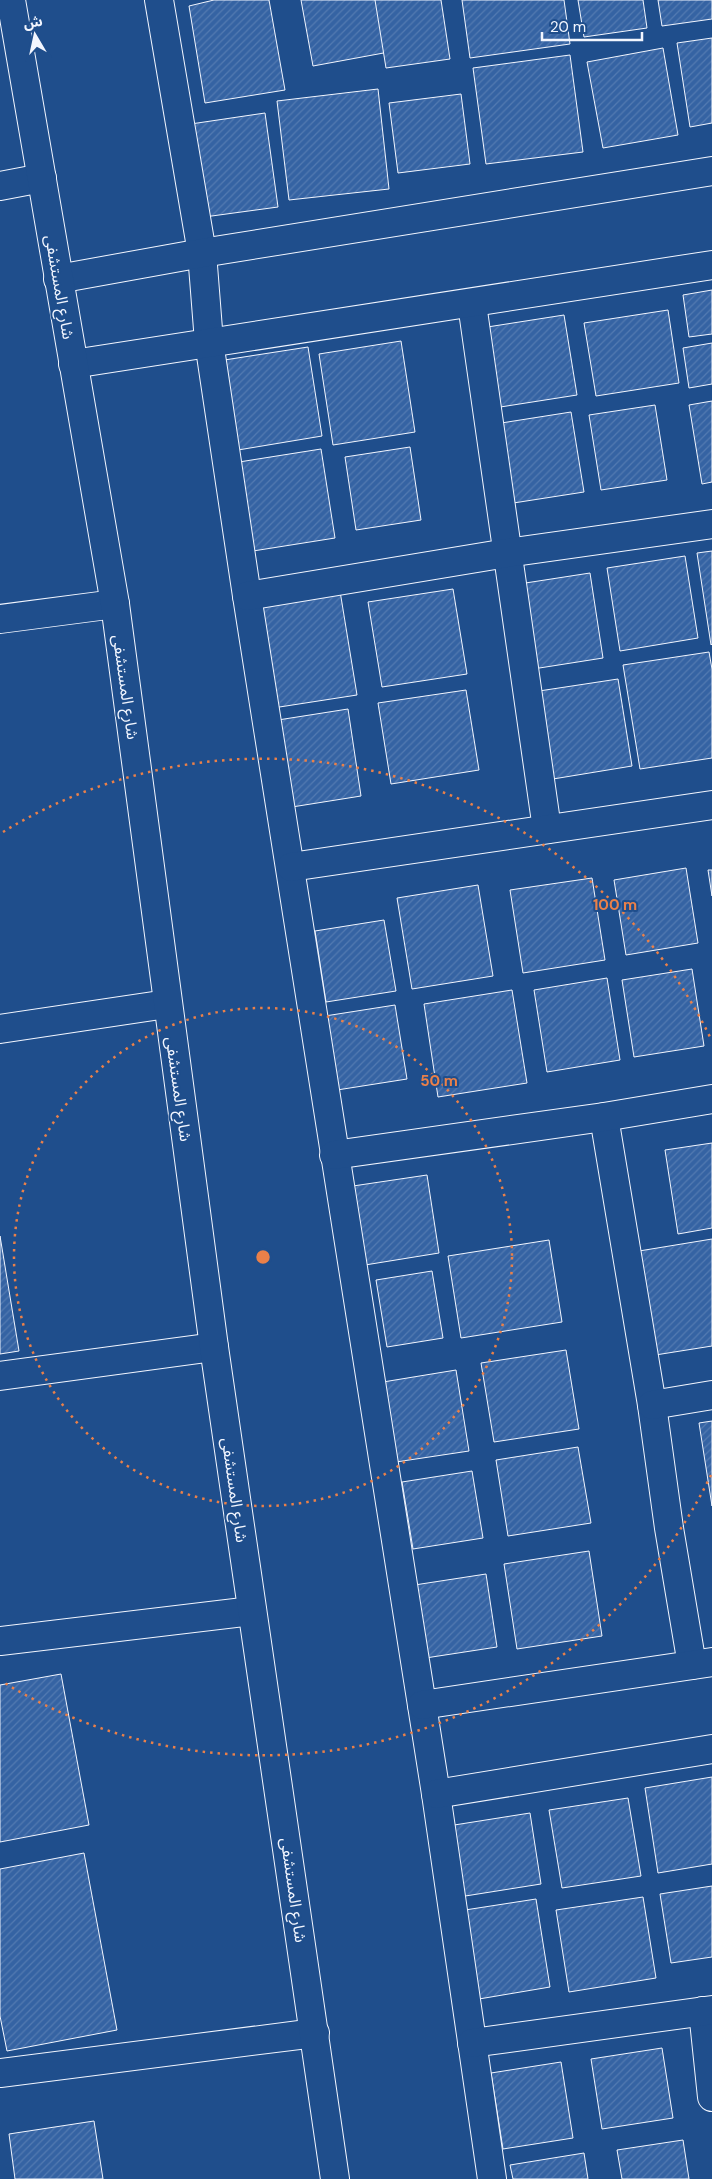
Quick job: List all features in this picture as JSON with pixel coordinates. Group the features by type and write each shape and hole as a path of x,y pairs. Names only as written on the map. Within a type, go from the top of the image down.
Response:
{"main road":[{"name":"شارع المستشفى","path":"11,0 114,604 214,1347 335,2179"},
{"path":"159,0 202,253 209,342 247,596 436,1794 492,2179"},
{"path":"58,279 202,253 712,171"},
{"path":"0,186 42,178"},
{"path":"73,364 209,342 472,304 712,265"},
{"path":"472,304 548,829"},
{"path":"247,596 507,554 712,524"},
{"path":"0,619 114,604"},
{"path":"291,867 712,805"},
{"path":"0,1029 168,1004"},
{"path":"334,1155 712,1100"},
{"path":"422,1705 702,1664 668,1528 652,1405 604,1117"},
{"path":"0,1376 214,1347"},
{"path":"652,1405 712,1395"},
{"path":"0,1641 252,1611"},
{"path":"436,1794 712,1748"},
{"path":"472,2043 708,2010 712,2097"},
{"path":"0,2073 315,2033"}],"building":[{"path":"214,0 269,0 285,90 205,103 189,6"},
{"path":"301,0 379,0 389,52 313,66"},
{"path":"375,0 441,0 450,59 386,68"},
{"path":"462,0 564,0 570,44 470,58"},
{"path":"578,0 643,0 647,28 584,37"},
{"path":"658,0 712,0 712,19 662,26"},
{"path":"712,38 712,123 690,127 677,43"},
{"path":"663,48 678,135 603,148 587,62"},
{"path":"570,55 583,152 486,164 473,68"},
{"path":"378,89 389,189 289,200 277,101"},
{"path":"461,94 470,164 398,173 389,103"},
{"path":"265,113 278,207 197,218 184,125"},
{"path":"712,290 712,334 689,337 683,295"},
{"path":"668,310 679,383 596,396 584,323"},
{"path":"564,315 577,395 494,408 481,328"},
{"path":"401,341 415,432 333,445 319,354"},
{"path":"712,343 712,384 689,388 683,348"},
{"path":"308,347 322,436 232,451 218,361"},
{"path":"712,401 712,482 702,484 689,405"},
{"path":"655,405 667,480 601,490 589,415"},
{"path":"571,412 584,492 507,504 495,424"},
{"path":"410,447 421,520 356,530 345,457"},
{"path":"321,449 335,538 253,551 239,462"},
{"path":"712,551 712,644 711,645 697,553"},
{"path":"685,556 698,638 620,651 607,568"},
{"path":"590,573 603,658 533,669 519,584"},
{"path":"453,589 467,674 382,687 368,602"},
{"path":"340,591 357,695 273,708 256,604"},
{"path":"709,652 712,669 712,758 640,769 623,665"},
{"path":"618,679 632,766 553,779 539,691"},
{"path":"466,690 479,770 391,784 378,703"},
{"path":"348,709 361,796 292,807 278,720"},
{"path":"686,868 698,943 626,955 614,880"},
{"path":"708,870 712,870 712,896"},
{"path":"592,878 605,960 523,973 510,890"},
{"path":"478,885 493,976 412,989 397,898"},
{"path":"384,920 396,991 326,1002 315,931"},
{"path":"692,969 704,1046 634,1057 622,980"},
{"path":"607,978 620,1060 547,1072 534,990"},
{"path":"512,990 527,1083 438,1097 424,1004"},
{"path":"395,1005 407,1079 337,1090 325,1016"},
{"path":"712,1143 712,1228 678,1234 665,1150"},
{"path":"427,1175 439,1253 365,1265 353,1186"},
{"path":"0,1236 19,1351 0,1354"},
{"path":"712,1239 712,1346 649,1356 633,1252"},
{"path":"549,1240 562,1322 461,1338 448,1256"},
{"path":"432,1271 443,1338 387,1347 376,1280"},
{"path":"566,1350 579,1429 494,1442 481,1363"},
{"path":"456,1370 469,1451 396,1462 383,1382"},
{"path":"712,1421 712,1506 699,1423"},
{"path":"578,1447 591,1523 508,1536 496,1460"},
{"path":"472,1471 483,1538 413,1549 402,1482"},
{"path":"589,1551 602,1636 517,1649 504,1564"},
{"path":"486,1574 497,1647 419,1659 408,1586"},
{"path":"61,1674 89,1825 0,1842 0,1685"},
{"path":"712,1777 712,1864 658,1873 645,1788"},
{"path":"628,1798 641,1876 562,1888 549,1810"},
{"path":"530,1813 541,1884 459,1897 448,1826"},
{"path":"84,1853 117,2030 7,2051 0,2016 0,1869"},
{"path":"712,1886 712,1957 671,1963 660,1894"},
{"path":"643,1897 656,1978 569,1992 556,1910"},
{"path":"536,1899 550,1987 479,1999 465,1910"},
{"path":"662,2048 673,2118 602,2129 591,2059"},
{"path":"561,2062 573,2138 503,2149 491,2073"},
{"path":"94,2121 103,2179 15,2179 9,2134"},
{"path":"683,2140 689,2179 622,2179 617,2150"},
{"path":"584,2153 588,2179 513,2179 510,2165"}]}
